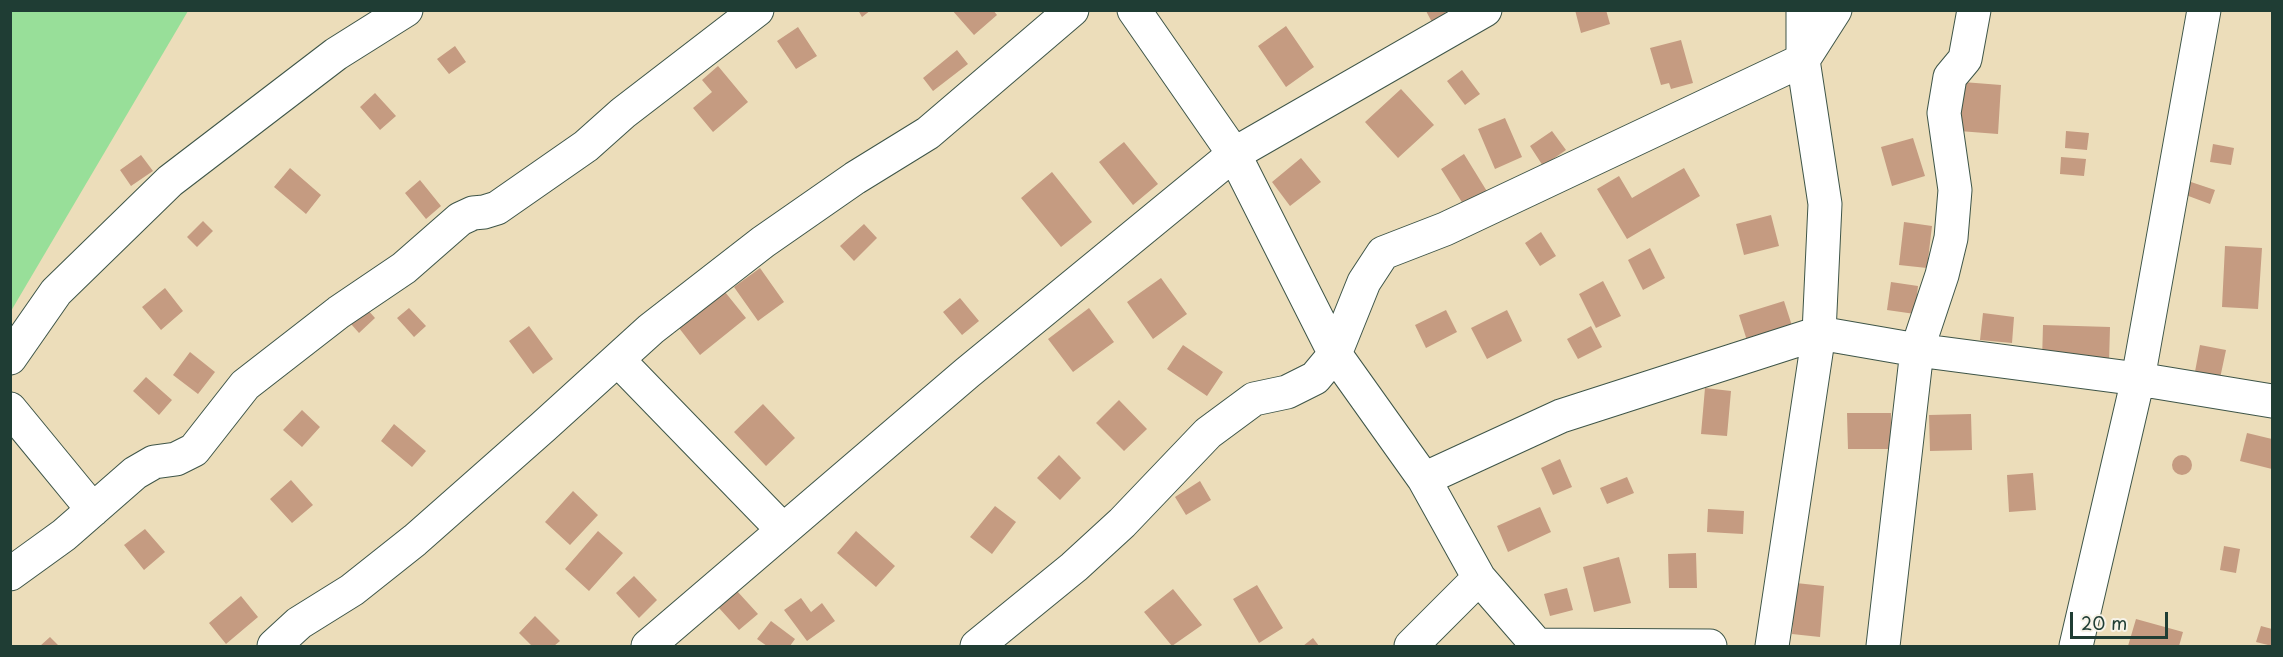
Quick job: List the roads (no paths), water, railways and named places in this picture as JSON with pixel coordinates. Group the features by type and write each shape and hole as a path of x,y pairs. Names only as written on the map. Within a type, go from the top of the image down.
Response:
{"street":[{"path":"10,358 56,292 170,182 336,54 406,10"},
{"path":"10,574 64,535 135,473 154,462 176,459 194,450 245,385 339,312 404,268 460,219 473,213 497,208 586,146 623,113 757,10"},
{"path":"274,646 299,623 352,590 392,559 651,329 763,242 855,178 928,133 1072,10"},
{"path":"1134,10 1234,154 1335,354 1424,479 1479,578 1537,646 1710,646"},
{"path":"648,646 967,373 1234,154 1485,10"},
{"path":"1772,646 1819,333 1825,204 1803,60 1803,10"},
{"path":"977,646 1074,567 1122,523 1208,433 1254,399 1287,392 1315,378 1335,354 1364,282 1383,253 1445,230 1803,60 1835,10"},
{"path":"1883,646 1917,350 1942,275 1950,238 1955,190 1944,113 1950,77 1965,59 1974,10"},
{"path":"2076,646 2138,379 2204,10"},
{"path":"1424,479 1561,416 1819,333 1917,350 2138,379 2272,401"},
{"path":"618,360 783,530"},
{"path":"10,409 93,510"},
{"path":"1411,646 1479,578"}]}
